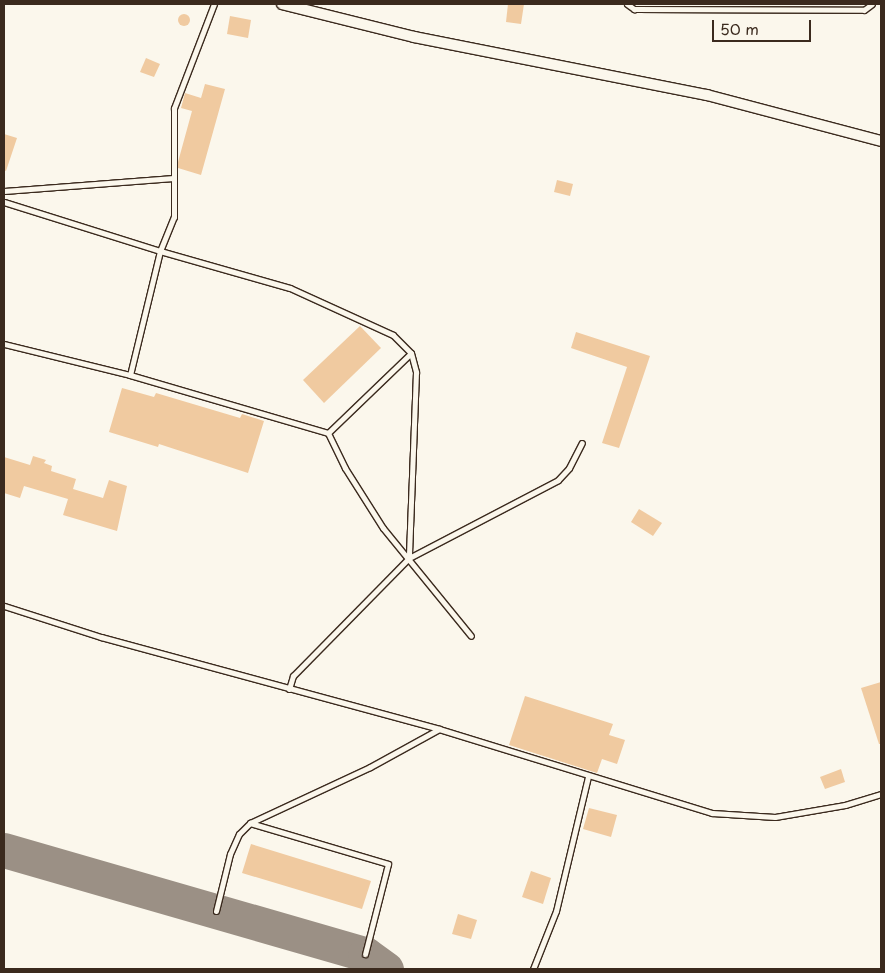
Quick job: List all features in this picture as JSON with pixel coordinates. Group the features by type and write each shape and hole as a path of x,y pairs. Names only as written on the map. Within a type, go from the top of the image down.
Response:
{"street":[{"path":"282,4 414,37 706,95 881,141"}],"lane":[{"path":"130,375 160,251 174,216 174,108 214,4"},
{"path":"627,4 634,9 864,10 872,4"},
{"path":"4,191 174,178"},
{"path":"4,202 160,251 290,288 332,304 393,335 411,354 416,372 409,558"},
{"path":"4,344 130,375 328,433 345,468 378,520 471,636"},
{"path":"328,433 411,354"},
{"path":"289,689 294,676 409,558 558,480 569,468 582,442"},
{"path":"4,606 289,689 439,729 588,777 712,813 742,817 775,817 845,804 881,794"},
{"path":"216,911 230,854 239,834 250,823 370,768 439,729"},
{"path":"533,969 556,911 588,777"},
{"path":"250,823 388,864 365,954"}],"building":[{"path":"508,4 524,4 521,24 506,22"},
{"path":"186,14 189,15 189,25 182,26 179,25 178,18 179,15"},
{"path":"230,16 251,20 248,38 227,34"},
{"path":"146,58 160,64 154,77 140,72"},
{"path":"205,84 225,89 201,175 178,168 178,162 192,111 181,108 185,93 201,98"},
{"path":"4,134 17,138 6,171 4,170"},
{"path":"557,180 573,184 570,196 554,192"},
{"path":"360,326 381,348 324,403 303,380"},
{"path":"576,332 650,356 619,448 602,443 627,367 571,348"},
{"path":"122,388 154,397 156,393 240,418 242,414 264,421 248,473 159,444 158,447 109,432"},
{"path":"33,456 46,460 44,463 52,466 51,471 76,479 73,489 103,498 109,480 127,486 117,531 63,515 68,499 24,486 20,498 4,493 4,457 30,465"},
{"path":"639,509 662,523 653,536 631,522"},
{"path":"881,682 881,744 879,744 861,688"},
{"path":"525,696 613,724 609,735 625,740 617,764 602,759 597,773 509,745"},
{"path":"841,769 845,782 825,789 820,777"},
{"path":"589,808 617,815 611,837 583,829"},
{"path":"251,844 371,881 362,909 242,873"},
{"path":"531,871 551,878 543,904 522,897"},
{"path":"458,914 477,920 471,939 452,934"}],"taxiway":[{"path":"4,850 365,954 386,969"}]}
